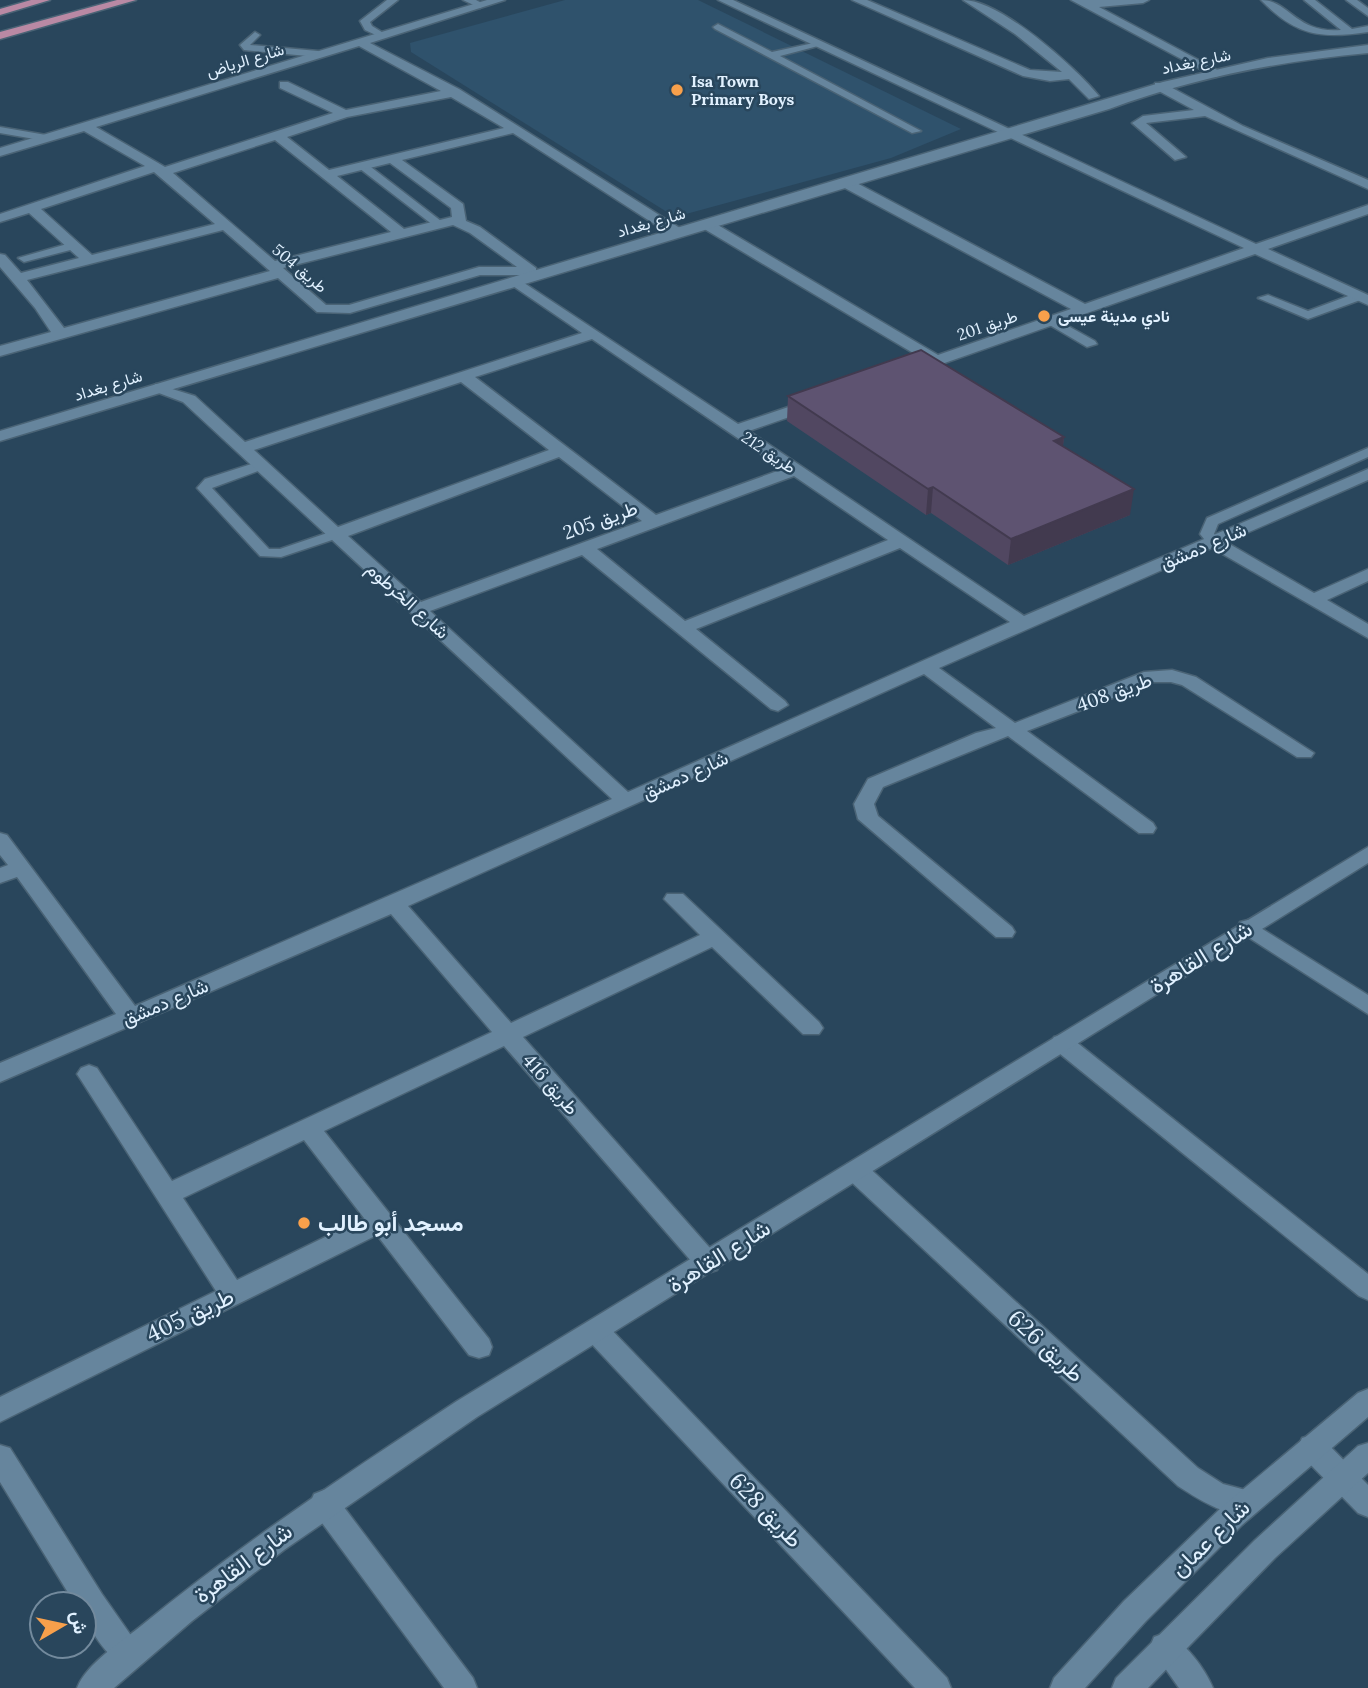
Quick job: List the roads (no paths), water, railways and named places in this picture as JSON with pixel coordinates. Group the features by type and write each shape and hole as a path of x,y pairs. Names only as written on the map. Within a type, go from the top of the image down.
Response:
{"main road":[{"path":"0,12 44,0"},
{"path":"0,36 130,0"}],"street":[{"name":"شارع الرياض","path":"0,152 360,41 474,2 499,0"},
{"path":"724,0 1363,298"},
{"path":"858,0 1027,73 1050,77 1074,75"},
{"path":"969,0 1026,37 1074,75 1093,96"},
{"path":"1082,3 1143,0"},
{"path":"1082,3 1219,74"},
{"path":"360,41 456,92 678,233"},
{"name":"شارع بغداد","path":"0,436 515,281 533,273 678,233 1105,106 1159,86 1315,55 1368,51"},
{"path":"284,85 344,114"},
{"path":"1159,86 1205,112 1368,186"},
{"path":"0,218 344,114 456,92"},
{"path":"1180,157 1138,123 1148,119 1205,112"},
{"name":"طريق 504","path":"85,126 159,170 318,306 335,311 479,271 533,273"},
{"path":"327,174 515,129"},
{"path":"278,136 401,233"},
{"path":"393,159 458,207 456,220"},
{"path":"846,183 1085,310"},
{"path":"31,207 89,260"},
{"name":"طريق 201","path":"899,374 1368,209"},
{"path":"0,351 401,233 456,220 475,230 533,273"},
{"path":"706,224 937,361"},
{"path":"19,278 223,226"},
{"path":"0,258 19,278 61,334"},
{"name":"طريق 212","path":"515,281 1023,623"},
{"path":"242,448 593,334"},
{"path":"463,376 654,522"},
{"path":"189,399 187,392 193,378"},
{"name":"شارع الخرطوم","path":"156,389 189,399 626,802"},
{"path":"736,430 824,400"},
{"path":"336,534 561,451"},
{"name":"طريق 205","path":"419,609 795,470"},
{"name":"شارع دمشق","path":"0,1073 394,904 1023,623 1368,474"},
{"path":"683,628 901,541"},
{"path":"1214,542 1368,632"},
{"path":"584,548 779,705"},
{"path":"1313,600 1368,574"},
{"path":"926,667 1146,828"},
{"name":"طريق 408","path":"1004,932 868,819 864,804 875,783 983,737 1047,719 1142,678 1172,676 1196,684 1304,753"},
{"path":"0,840 131,1017"},
{"name":"شارع القاهرة","path":"92,1688 221,1577 324,1503 467,1409 1368,854"},
{"path":"0,876 21,868"},
{"path":"675,899 811,1028"},
{"name":"طريق 416","path":"394,904 708,1263"},
{"path":"1248,927 1368,1006"},
{"path":"167,1194 715,937"},
{"path":"1062,1043 1368,1289"},
{"path":"89,1074 232,1294"},
{"path":"308,1128 479,1347"},
{"name":"طريق 626","path":"856,1171 1188,1477 1216,1495 1247,1502"},
{"name":"طريق 405","path":"0,1410 380,1221"},
{"name":"طريق 628","path":"596,1331 936,1688"},
{"name":"شارع عمان","path":"1065,1688 1135,1611 1247,1502 1368,1401"},
{"path":"1312,1447 1368,1504"},
{"path":"1127,1688 1165,1647 1368,1455"},
{"path":"0,1457 91,1604 129,1654"},
{"path":"324,1503 462,1688"},
{"path":"1165,1647 1198,1688"}],"lane":[{"path":"380,34 368,28 365,21 393,0"},
{"path":"1266,0 1307,32 1368,29"},
{"path":"1309,0 1349,32"},
{"path":"1351,0 1367,12"},
{"path":"718,27 916,131"},
{"path":"255,35 245,45 247,48 318,54"},
{"path":"770,55 815,44"},
{"path":"0,130 46,138"},
{"path":"363,166 438,223"},
{"path":"24,258 74,246"},
{"path":"1264,298 1308,315 1363,298"},
{"path":"1052,321 1091,344"},
{"path":"1214,542 1207,529 1212,521 1368,452"},
{"path":"261,465 209,482 204,488 262,550 281,553 336,534"}],"place":[{"name":"Isa Town Primary Boys","path":"677,90"},
{"name":"نادي مدينة عيسى","path":"1044,316"},
{"name":"مسجد أبو طالب","path":"304,1223"}]}
